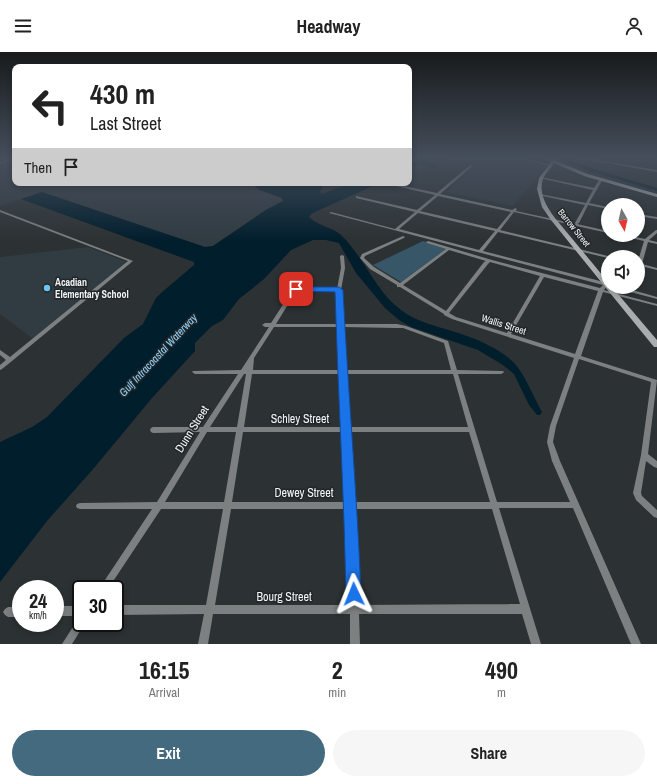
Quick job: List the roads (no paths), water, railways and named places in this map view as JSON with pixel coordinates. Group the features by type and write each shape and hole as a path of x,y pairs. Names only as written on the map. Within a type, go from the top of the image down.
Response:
{"main road":[{"name":"Barrow Street","path":"539,186 540,195 545,207 601,280"},
{"path":"623,186 657,196"},
{"name":"Barrow Street","path":"618,294 657,345"}],"street":[{"path":"399,186 601,229"},
{"path":"407,186 438,194"},
{"path":"396,230 448,186"},
{"path":"579,186 596,189"},
{"path":"577,223 598,186"},
{"path":"540,195 601,207"},
{"path":"357,197 601,255"},
{"path":"480,252 514,210"},
{"path":"0,211 131,261 0,368"},
{"path":"331,213 601,286"},
{"path":"645,216 657,218"},
{"path":"554,219 601,229"},
{"path":"643,250 647,239 657,231"},
{"name":"Wallis Street","path":"403,237 362,255 367,264 372,268 446,314 655,382"},
{"path":"647,239 657,240"},
{"path":"647,239 657,243"},
{"path":"422,240 448,249 543,275 601,286"},
{"path":"399,286 448,249"},
{"path":"342,256 343,268 339,290 345,430 351,505 355,644"},
{"path":"446,314 486,263 490,261"},
{"path":"645,267 657,269"},
{"path":"508,335 543,275"},
{"path":"203,644 228,505 246,372 268,326 301,281"},
{"path":"296,289 339,290"},
{"path":"603,294 577,357 550,435 552,450 636,644"},
{"path":"626,294 657,305"},
{"path":"645,294 657,298"},
{"path":"268,326 404,327 446,342 536,644"},
{"path":"0,352 10,360"},
{"path":"195,372 501,372"},
{"name":"Dunn Street","path":"109,580 159,506 205,430 246,372"},
{"path":"655,382 638,487 638,498 657,515"},
{"name":"Schley Street","path":"153,430 472,429"},
{"path":"644,455 657,465"},
{"name":"Dewey Street","path":"80,506 575,505"},
{"name":"Bourg Street","path":"124,610 525,609"},
{"path":"67,644 75,632"}],"water":[{"name":"Gulf Intracoastal Waterway","path":"255,186 323,186 320,191 321,194 344,186 373,186 317,211 309,217 341,235 357,253 384,294 401,310 420,321 481,342 507,356 519,369 542,412 540,415 537,415 529,405 514,374 503,365 478,350 411,327 399,320 385,308 356,273 339,243 326,240 313,240 291,250 264,279 239,299 223,320 212,326 195,343 195,351 152,398 94,468 47,521 0,582 0,442 32,427 47,417 124,338 143,324 156,298 194,265 194,262 21,199 42,192 205,247 213,246 266,210 283,201 282,198 260,190"},
{"path":"638,186 649,186 657,188 657,191"}],"place":[{"name":"Acadian Elementary School","path":"47,288"}]}
